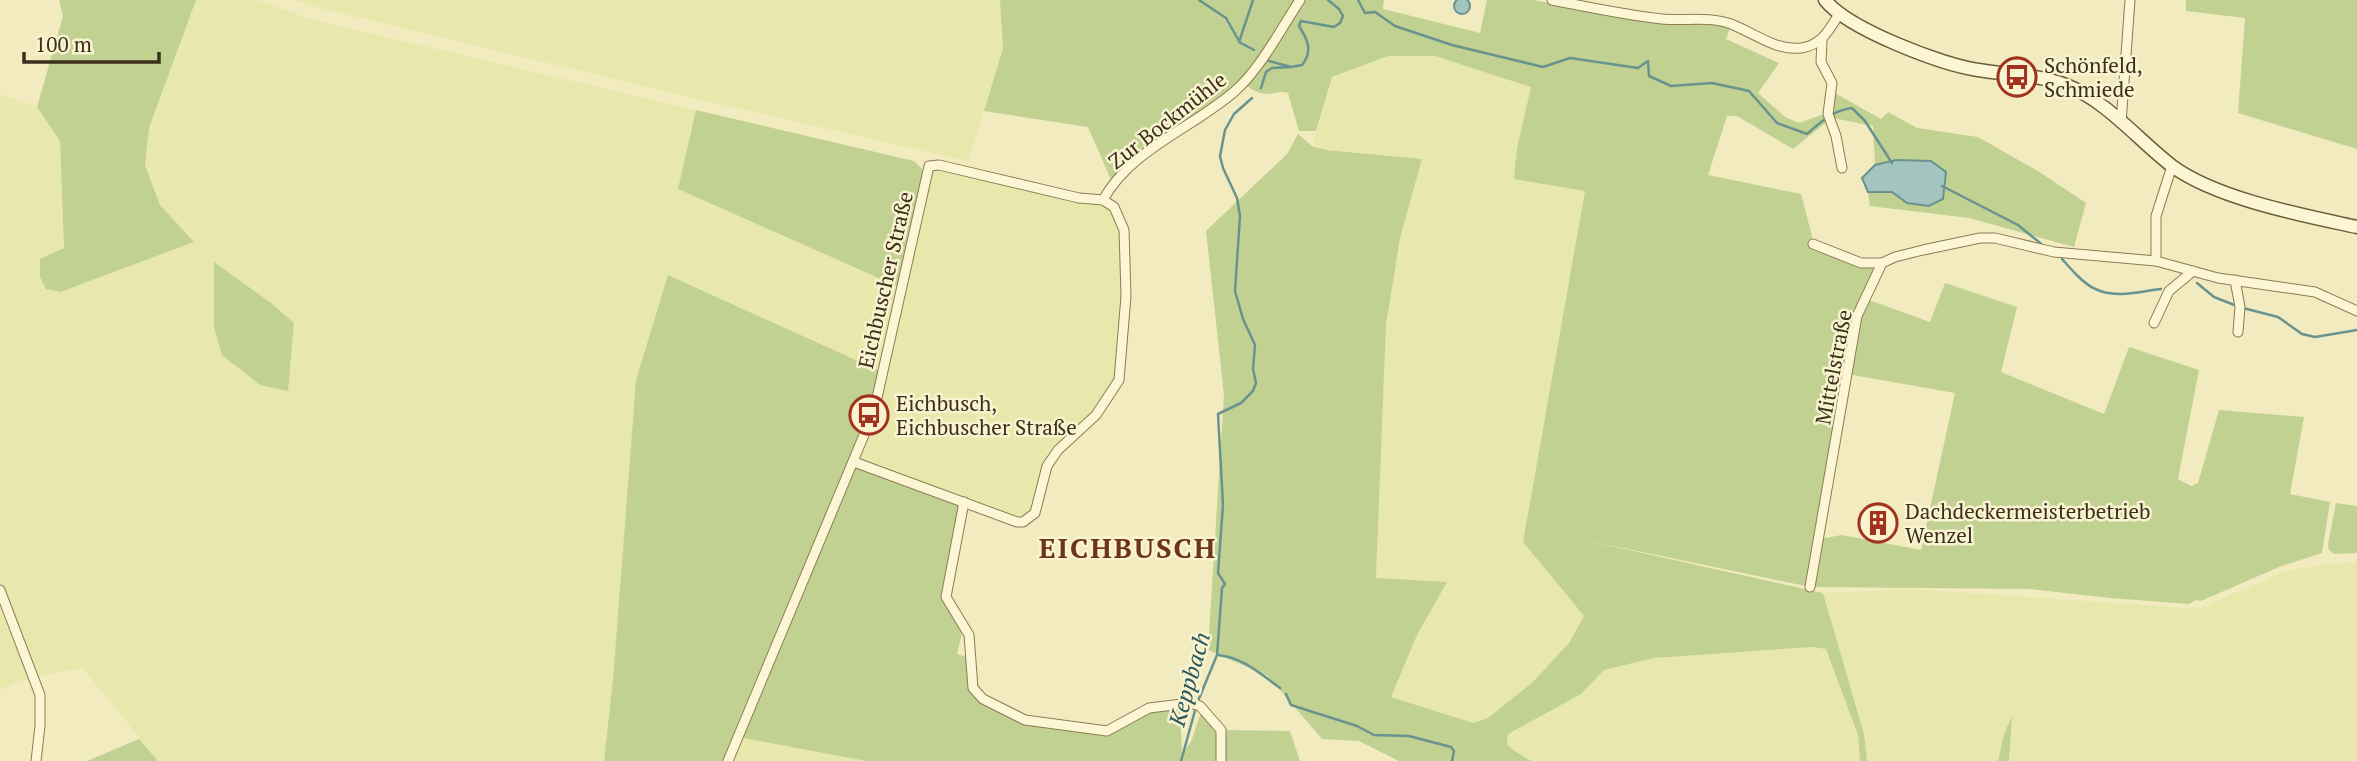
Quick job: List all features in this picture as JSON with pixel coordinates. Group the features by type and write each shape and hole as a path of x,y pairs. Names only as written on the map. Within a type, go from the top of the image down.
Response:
{"street":[{"name":"Zur Bockmühle","path":"1103,200 1111,186 1128,169 1175,132 1228,97 1245,81 1300,0"},
{"path":"1552,0 1645,17 1730,23 1768,41 1798,49 1822,40 1839,14"},
{"path":"1825,0 1839,14 1881,36 1955,65 2028,75 2066,85 2090,97 2172,166 2201,183 2257,203 2357,227"},
{"path":"2121,122 2130,0"},
{"path":"1822,40 1821,62 1832,83 1828,117 1836,136 1842,168"},
{"name":"Eichbuscher Straße","path":"728,761 787,614 874,411 929,166 939,165 1079,198 1103,200"},
{"path":"2156,261 2156,216 2172,166"},
{"path":"854,462 1017,522 1023,522 1035,513 1047,466 1058,450 1096,415 1119,380 1126,296 1124,230 1114,207 1103,200"},
{"path":"1813,244 1861,263 1882,263 1923,250 1987,238 2054,252 2156,261 2235,280 2315,292 2357,311"},
{"name":"Mittelstraße","path":"1810,587 1857,316 1882,263"},
{"path":"2154,323 2169,291 2193,271"},
{"path":"2235,280 2240,307 2238,332"},
{"path":"964,502 946,597 969,635 973,688 983,699 1025,720 1107,731 1149,708 1190,704 1221,730 1221,761"},
{"path":"0,590 40,695 36,761"}],"shaded area":[{"path":"196,0 258,0 310,19 696,110 678,189 923,179 922,169 936,172 945,170 1103,205 1113,212 1120,229 1126,296 1119,380 1096,415 1047,466 1035,513 1023,522 964,502 853,456 880,371 668,275 636,380 613,679 604,761 158,761 83,668 34,677 0,690 0,94 37,107 60,141 64,249 139,262 194,242 160,205 145,165 149,128"},
{"path":"295,0 1000,0 1003,48 968,161 697,99"},
{"path":"1388,56 1435,56 1531,87 1517,148 1585,191 1523,542 1584,616 1569,643 1533,683 1488,718 1473,723 1391,697 1417,635 1446,583 1376,578 1386,325 1400,238 1422,159 1326,150 1313,144 1332,77"},
{"path":"2357,562 2357,761 2009,761 2011,752 2004,734 1998,761 1867,761 1864,734 1823,593 1914,589 2198,609 2286,571"},
{"path":"1812,647 1826,649 1858,735 1860,761 1531,761 1507,744 1508,734 1581,694 1604,670 1654,658"},
{"path":"738,737 866,761 728,761"}],"green space":[{"path":"59,0 196,0 149,128 145,165 160,205 194,242 60,292 46,289 40,277 40,259 64,248 60,141 37,107 63,16"},
{"path":"1000,0 1384,0 1383,9 1480,33 1487,0 1533,0 1656,22 1730,28 1726,39 1779,63 1758,93 1785,117 1799,123 1824,114 1828,121 1793,149 1737,116 1727,116 1708,175 1801,194 1814,244 1861,263 1882,263 1866,299 1930,322 1945,283 2017,307 2001,372 2104,414 2129,347 2199,370 2178,479 2191,486 2198,483 2219,410 2304,417 2290,494 2330,502 2322,553 2279,567 2189,604 2030,589 1810,587 1580,539 1823,593 1864,734 1867,761 1860,761 1858,735 1826,649 1812,647 1654,658 1604,670 1581,694 1508,734 1507,744 1531,761 1399,761 1359,741 1322,739 1268,676 1208,650 1224,395 1206,231 1287,154 1298,134 1312,146 1326,150 1422,159 1400,238 1386,325 1376,578 1447,582 1417,635 1391,697 1473,723 1488,718 1533,682 1569,643 1584,616 1523,542 1585,191 1514,179 1517,148 1531,87 1435,56 1388,56 1332,77 1316,131 1299,131 1288,93 1261,93 1239,80 1111,180 1088,127 984,111 1003,48","holes":["1847,374 1955,393 1921,550 1842,535 1819,539"]},
{"path":"2186,0 2357,0 2357,149 2238,113 2245,18 2186,11"},
{"path":"1833,92 1881,119 1888,112 1917,128 1978,137 2041,173 2086,203 2074,247 1969,218 1870,206 1868,192 1892,192 1907,203 1929,206 1943,199 1946,172 1896,160 1875,165 1873,126 1833,118 1830,111"},
{"path":"696,110 914,161 922,169 923,179 899,287 678,189"},
{"path":"214,262 294,323 288,391 260,385 222,355 214,327"},
{"path":"668,275 880,371 868,417 853,456 964,502 946,597 969,635 962,633 957,654 973,659 973,688 983,699 1025,720 1107,731 1149,708 1180,703 1182,753 1191,742 1202,709 1221,730 1290,731 1300,761 866,761 738,737 728,761 604,761 613,679 636,380"},
{"path":"2336,503 2357,506 2357,553 2334,554 2329,550"},
{"path":"2012,716 2009,761 1998,761 2004,734"},
{"path":"139,739 158,761 87,761"}],"water":[{"path":"1462,-2 1468,0 1468,12 1462,14 1456,12 1454,6 1456,0"},
{"path":"1896,160 1931,161 1946,172 1943,199 1929,206 1907,203 1892,192 1868,192 1862,178 1875,165"}],"waterway":[{"path":"1199,0 1226,18 1239,41"},
{"name":"Keppbach","path":"1253,0 1239,42 1254,50"},
{"path":"1291,67 1302,65 1307,55 1307,41 1299,26 1301,21 1334,27 1340,23 1343,16 1328,0"},
{"path":"1358,0 1365,13 1375,12 1395,26 1452,45 1543,67 1570,58 1638,68 1648,61 1649,76 1671,86 1712,83 1749,91 1777,123 1807,134 1833,114 1852,108 1865,121 1892,163"},
{"name":"Keppbach","path":"1261,88 1266,72 1272,68 1291,67 1269,61"},
{"name":"Keppbach","path":"1198,701 1217,655 1222,588 1225,584 1218,573 1223,505 1218,414 1241,403 1253,391 1256,383 1253,369 1255,345 1243,319 1235,291 1240,216 1237,198 1220,156 1225,130 1234,114 1252,98"},
{"path":"1942,186 2018,225 2045,247"},
{"path":"2062,259 2085,283 2101,291 2121,294 2161,289"},
{"path":"2197,283 2214,297 2237,306"},
{"path":"2243,308 2278,317 2302,334 2315,337 2357,330"},
{"path":"1218,655 1244,663 1280,688"},
{"path":"1286,694 1291,705 1357,726 1374,735 1409,736 1451,747 1454,751 1452,761"},
{"name":"Keppbach","path":"1181,761 1196,707"}],"place":[{"name":"Schönfeld, Schmiede","path":"2017,77"},
{"name":"Eichbusch, Eichbuscher Straße","path":"869,415"},
{"name":"Dachdeckermeisterbetrieb Wenzel","path":"1878,523"}],"district":[{"name":"EICHBUSCH","path":"1128,547"}]}
